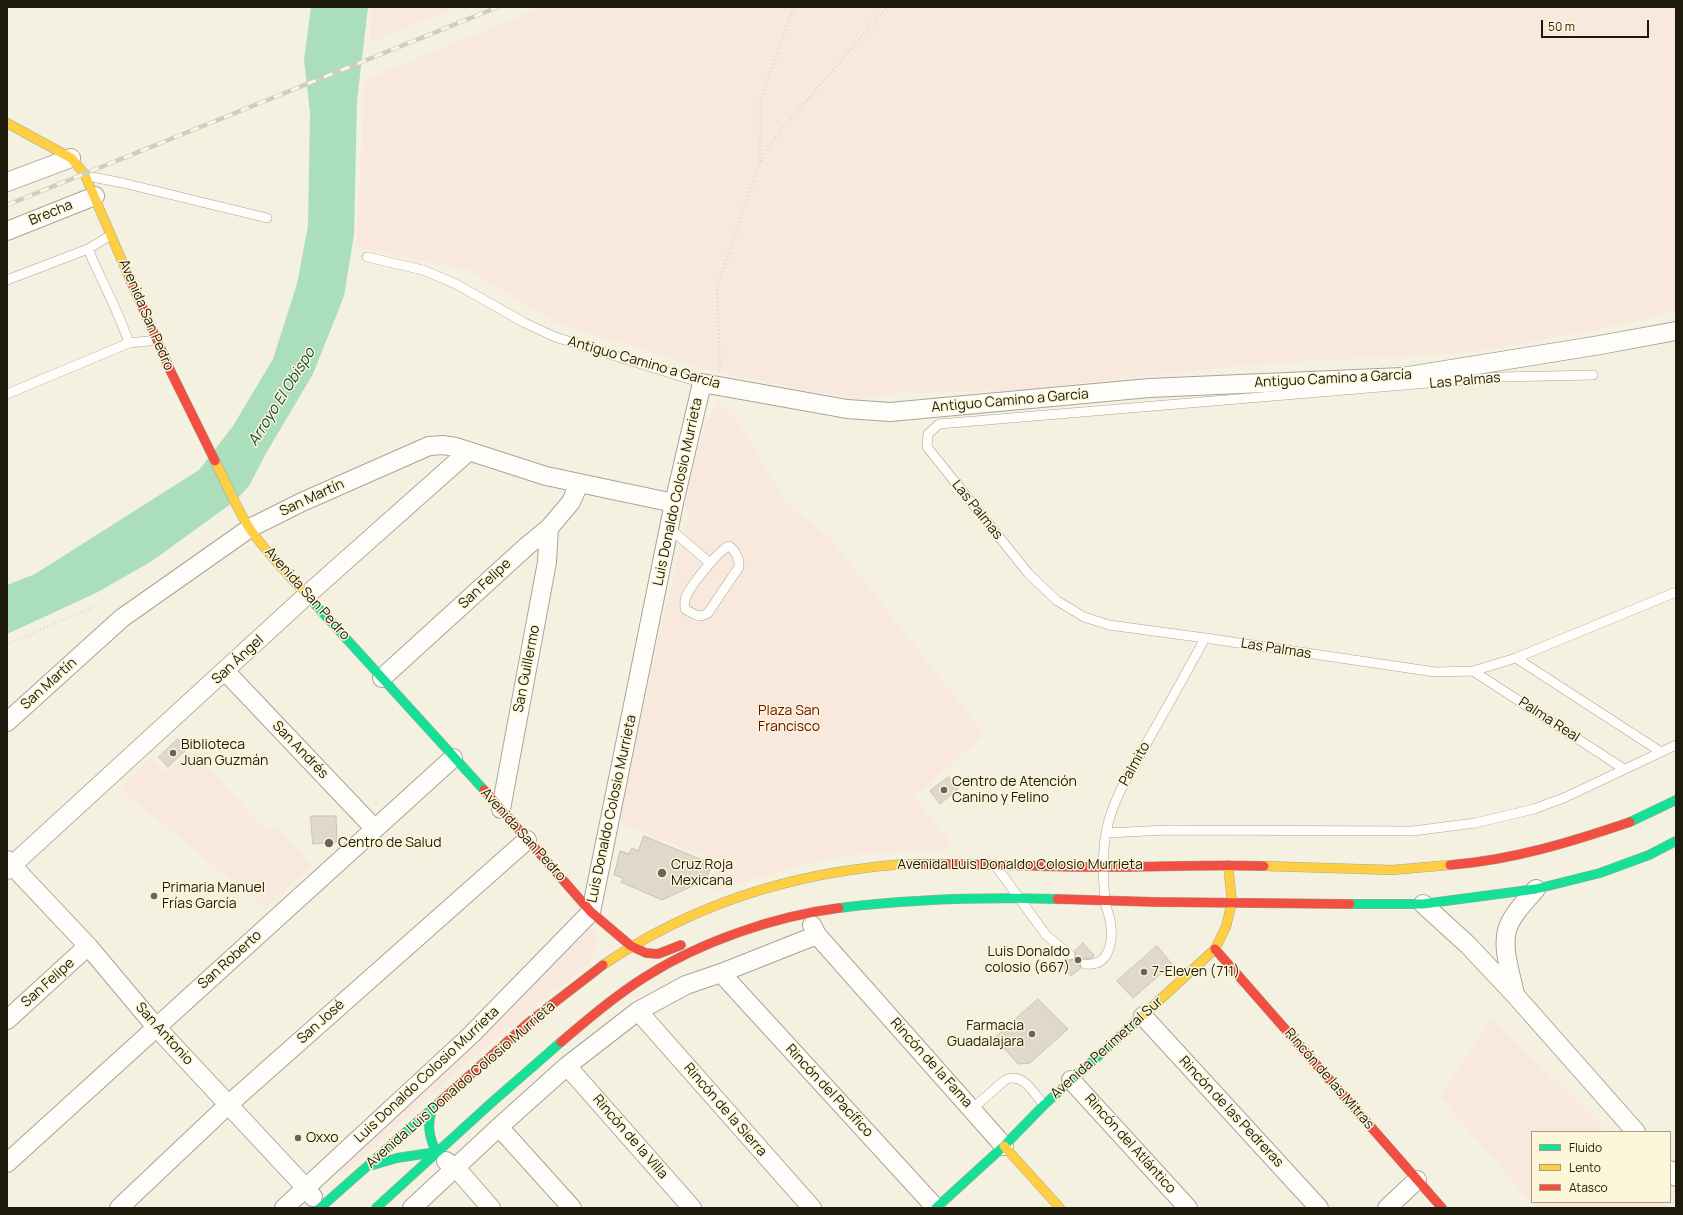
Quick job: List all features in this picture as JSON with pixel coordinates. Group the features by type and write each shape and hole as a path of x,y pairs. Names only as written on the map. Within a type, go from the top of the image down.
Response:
{"main road":[{"path":"7,123 70,158 85,175"},
{"name":"Avenida San Pedro","path":"85,175 171,372 236,504 250,528 267,551 453,758 501,809 591,912 631,946 651,954 658,954 687,943 699,942 710,944"},
{"name":"Avenida Luis Donaldo Colosio Murrieta","path":"320,1208 369,1166 528,1022 602,965 631,946 715,904 769,887 825,874 895,864 975,863 1103,867 1228,865 1392,870 1475,863 1531,853 1582,838 1637,820 1676,800"},
{"path":"376,1208 436,1152 541,1059 617,995 659,968 710,944 767,924 840,907 914,899 953,898 1391,905 1423,904 1536,889 1600,873 1649,855 1676,841"},
{"name":"Avenida Perimetral Sur","path":"936,1208 1004,1146 1071,1080 1215,950 1226,927 1232,902 1228,865"},
{"name":"Rincón de las Mitras","path":"1215,950 1442,1208"},
{"path":"432,1108 428,1120 427,1132 436,1152"},
{"name":"Rincón de la Fama","path":"1004,1146 1060,1208"},
{"path":"369,1166 397,1158 436,1152"}],"street":[{"path":"7,182 70,158"},
{"name":"Brecha","path":"7,231 94,196"},
{"name":"Antiguo Camino a García","path":"702,383 847,409 890,412 1149,388 1402,377 1600,345 1676,331"},
{"name":"Luis Donaldo Colosio Murrieta","path":"284,1208 471,1035 591,912 674,503 702,383"},
{"name":"San Martín","path":"7,722 122,618 250,528 302,502 429,446 450,446 546,476 674,503"},
{"name":"San Ángel","path":"9,865 469,451"},
{"name":"San Felipe","path":"382,678 527,546 549,528 571,502 579,484"},
{"name":"San Guillermo","path":"501,809 546,562 549,528"},
{"name":"San Andrés","path":"225,671 375,829"},
{"name":"San Roberto","path":"7,1163 453,758"},
{"name":"San José","path":"119,1208 229,1104 527,840"},
{"name":"San Antonio","path":"9,865 88,946 156,1027 306,1188 320,1208"},
{"path":"1515,995 1506,952 1507,929 1516,914 1536,889"},
{"path":"1423,904 1468,945 1515,995 1635,1131"},
{"name":"Rincón de la Fama","path":"806,914 818,935 1004,1146"},
{"path":"412,1208 567,1066 638,1011 686,985 818,935"},
{"name":"San Felipe","path":"7,1020 88,946"},
{"name":"Rincón del Pacífico","path":"721,973 936,1208"},
{"name":"Rincón de la Sierra","path":"638,1011 812,1208"},
{"name":"Rincón de las Pedreras","path":"1143,1016 1319,1208"},
{"name":"Rincón de la Villa","path":"567,1066 692,1208"},
{"name":"Rincón del Atlántico","path":"1071,1080 1188,1208"},
{"path":"499,1127 572,1208"},
{"path":"436,1152 456,1168 491,1208"},
{"path":"1387,1208 1417,1180"}],"lane":[{"path":"85,175 267,218"},
{"path":"7,280 88,248 112,235"},
{"path":"88,248 129,343"},
{"name":"Antiguo Camino a García","path":"367,256 423,270 456,284 525,323 555,337 702,383"},
{"path":"7,394 129,343 157,340"},
{"name":"Las Palmas","path":"1593,375 1500,377 939,424 928,434 927,447 1028,573 1056,600 1084,617 1109,626 1205,638 1434,672 1473,671 1516,658 1676,592"},
{"path":"669,528 710,563"},
{"path":"729,546 733,549 740,562 739,567 708,613 704,616 697,616 685,609 686,596 710,563 724,548 729,546"},
{"name":"Palmito","path":"1085,964 1097,964 1102,960 1107,954 1111,942 1110,921 1105,901 1103,867 1106,833 1117,796 1205,638"},
{"path":"1516,658 1661,752"},
{"name":"Palma Real","path":"1473,671 1624,769"},
{"path":"1106,833 1167,830 1413,831 1475,823 1534,809 1566,797 1676,745"},
{"path":"994,864 1046,935 1070,955"},
{"path":"972,1109 1009,1078 1023,1081 1044,1105"}],"path":[{"path":"760,161 761,98 794,7"},
{"path":"720,386 717,287 760,161 776,136 887,7"},
{"path":"7,644 98,605"}],"green space":[{"path":"372,7 457,7 369,43"},
{"path":"542,7 1676,7 1676,311 1613,326 1496,349 1455,353 1254,364 1029,389 917,393 908,392 856,399 729,375 729,370 712,371 554,322 469,270 356,247 365,80"},
{"name":"Plaza San Francisco","path":"718,403 740,424 786,503 831,539 985,735 922,790 913,795 950,842 947,849 859,854 829,859 796,867 713,892 708,887 719,862 618,822 669,594 689,517 684,497 704,428"},
{"path":"192,749 267,832 275,826 312,865 265,908 119,788 151,757 166,773"},
{"path":"589,925 595,930 596,944 591,962 475,1056 349,1169 340,1174 338,1170 343,1165 464,1055 520,993"},
{"path":"1491,1018 1594,1118 1605,1131 1531,1131 1531,1202 1440,1097"},
{"path":"1532,1203 1667,1203 1671,1208 1536,1208"}],"water":[{"name":"Arroyo El Obispo","path":"311,7 368,7 357,101 354,235 344,296 313,374 265,455 249,486 236,500 152,561 96,593 7,634 7,585 35,574 199,470 233,426 273,359 297,284 308,226 310,112 304,60"}],"building":[{"name":"Biblioteca Juan Guzmán","path":"178,739 187,749 168,767 159,757"},
{"name":"Centro de Atención Canino y Felino","path":"949,777 958,789 940,804 930,791"},
{"path":"311,816 336,816 337,842 313,844"},
{"name":"Cruz Roja Mexicana","path":"644,836 712,864 706,880 662,900 621,882 623,878 614,875 620,851 629,854 632,848 638,851"},
{"name":"Luis Donaldo colosio (667)","path":"1083,943 1094,955 1092,958 1082,959 1079,964 1081,968 1071,976 1061,964 1066,959 1069,961 1074,959 1076,956 1075,951"},
{"name":"7-Eleven (711)","path":"1157,946 1172,964 1133,998 1117,981"},
{"name":"Farmacia Guadalajara","path":"1038,999 1068,1029 1030,1063 1018,1064 995,1038"}],"railway":[{"path":"7,205 498,7"}],"traffic: fast":[{"path":"312,601 484,790"},
{"path":"1630,822 1676,800"},
{"path":"1350,904 1423,904 1536,889 1600,873 1649,855 1676,841"},
{"path":"839,908 947,899 1057,899"},
{"path":"936,1208 1004,1146 1044,1105 1139,1019"},
{"path":"376,1208 490,1104 561,1042"},
{"path":"320,1208 441,1101"},
{"path":"373,1165 397,1158 436,1152 430,1131 432,1109"}],"traffic: slow":[{"path":"7,123 71,158 84,173 129,277"},
{"path":"215,461 250,529 272,557 312,601"},
{"path":"603,965 661,930 722,903 753,892 785,883 851,870 915,864"},
{"path":"1139,1019 1215,949 1226,927 1232,902 1228,865"},
{"path":"1264,866 1392,870 1450,865"},
{"path":"1004,1146 1060,1208"}],"traffic: jam":[{"path":"129,277 171,372 215,461"},
{"path":"484,790 591,912 631,946 646,953 658,954 681,945"},
{"path":"1450,865 1473,863 1542,849 1630,822"},
{"path":"915,864 1103,867 1224,865 1264,866"},
{"path":"1057,899 1156,902 1350,904"},
{"path":"561,1042 623,992 667,964 739,932 789,917 839,908"},
{"path":"1215,949 1442,1208"},
{"path":"441,1101 528,1023 603,965"}],"place":[{"name":"Biblioteca Juan Guzmán","path":"173,753"},
{"name":"Centro de Atención Canino y Felino","path":"944,790"},
{"name":"Centro de Salud","path":"329,843"},
{"name":"Cruz Roja Mexicana","path":"662,873"},
{"name":"Primaria Manuel Frías García","path":"154,896"},
{"name":"Luis Donaldo colosio (667)","path":"1078,960"},
{"name":"7-Eleven (711)","path":"1144,972"},
{"name":"Farmacia Guadalajara","path":"1032,1034"},
{"name":"Oxxo","path":"298,1138"}]}
